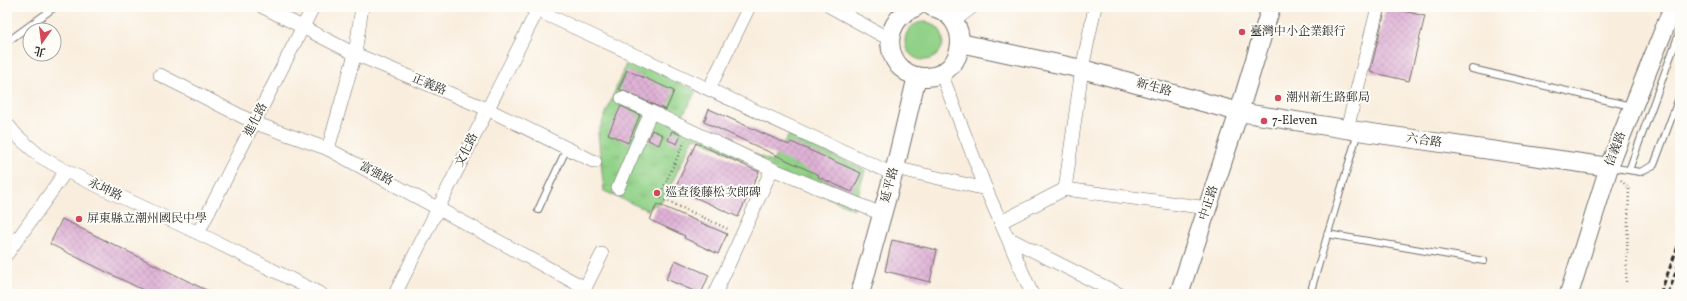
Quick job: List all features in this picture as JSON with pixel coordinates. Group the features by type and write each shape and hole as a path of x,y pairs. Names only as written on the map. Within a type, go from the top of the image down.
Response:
{"main road":[{"path":"910,8 899,17 892,27 890,49 894,59 901,67 917,76 927,77 941,73 953,63 958,54 960,43 959,31 954,21 947,13 932,7"},
{"path":"1240,112 1270,7"},
{"name":"信義路","path":"1569,294 1609,167 1673,7"},
{"name":"新生路","path":"960,43 1082,69 1240,112"},
{"name":"延平路","path":"860,294 894,171 917,76"},
{"name":"六合路","path":"1240,112 1609,167"},
{"name":"中正路","path":"1179,294 1240,112"}],"street":[{"name":"正義路","path":"263,7 355,54 487,109 595,162"},
{"name":"進化路","path":"198,233 255,123 312,7"},
{"path":"328,149 355,54 362,7"},
{"path":"709,89 749,7"},
{"path":"831,7 890,39"},
{"path":"954,21 972,7"},
{"path":"1065,190 1082,69 1095,7"},
{"path":"1353,130 1378,7"},
{"path":"535,8 709,89 894,171 986,189"},
{"name":"文化路","path":"395,294 487,109 535,8"},
{"path":"941,73 986,189 1032,294"},
{"name":"富強路","path":"160,75 255,123 328,149 438,208 583,291 602,254"},
{"path":"622,98 772,169 882,214"},
{"path":"618,188 651,112"},
{"name":"永坤路","path":"7,124 17,136 40,157 321,294"},
{"path":"715,294 772,169"},
{"path":"7,254 66,171"},
{"path":"1001,222 1065,190 1208,208"},
{"path":"1008,238 1120,294"}],"lane":[{"path":"7,42 54,7"},
{"path":"1629,170 1680,32"},
{"path":"1472,70 1633,107"},
{"path":"1609,167 1640,172 1654,165 1680,95"},
{"path":"1312,288 1353,130"},
{"path":"538,210 567,148"},
{"path":"1327,234 1484,261"}],"path":[{"path":"690,130 658,197 742,236"},
{"path":"1609,167 1629,188 1626,284"}],"green space":[{"path":"924,22 937,28 943,41 937,54 924,60 911,54 905,41 911,28"},
{"path":"628,59 696,91 681,119 772,162 789,135 865,170 854,209 694,137 664,199 647,210 604,191 598,133"}],"building":[{"path":"1386,7 1425,16 1409,81 1370,72"},
{"path":"627,70 674,91 666,110 619,89"},
{"path":"621,106 640,115 628,143 608,134"},
{"path":"709,109 789,145 791,142 861,173 852,192 818,177 819,175 704,122"},
{"path":"652,130 663,135 659,145 648,140"},
{"path":"672,131 681,135 677,144 668,140"},
{"path":"696,143 759,172 738,217 675,188"},
{"path":"657,204 727,234 718,254 684,238 685,236 650,220"},
{"path":"62,219 214,294 151,294 50,244"},
{"path":"892,240 937,250 930,282 885,271"},
{"path":"675,260 709,275 701,294 666,279"}],"railway":[{"path":"1660,294 1680,241"},
{"path":"1668,294 1680,261"}],"place":[{"name":"臺灣中小企業銀行","path":"1242,32"},
{"name":"潮州新生路郵局","path":"1278,98"},
{"name":"7-Eleven","path":"1264,121"},
{"name":"巡查後藤松次郎碑","path":"657,193"},
{"name":"屏東縣立潮州國民中學","path":"79,219"}]}
